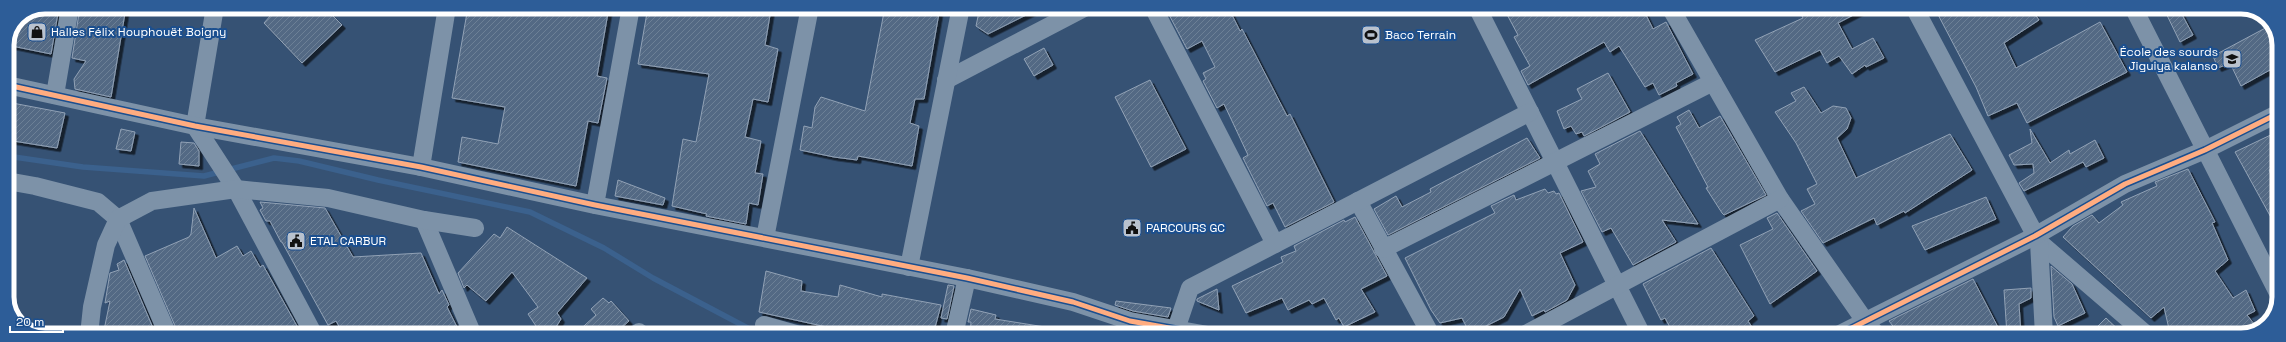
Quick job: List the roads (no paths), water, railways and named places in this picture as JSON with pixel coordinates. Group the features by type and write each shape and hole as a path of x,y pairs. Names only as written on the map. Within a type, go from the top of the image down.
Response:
{"street":[{"path":"55,95 69,14"},
{"path":"214,14 198,131 236,189 310,328"},
{"path":"421,167 447,14"},
{"path":"595,205 630,14"},
{"path":"765,238 809,14"},
{"path":"909,266 960,14"},
{"path":"946,80 1073,14"},
{"path":"1157,14 1274,244"},
{"path":"1481,14 1638,328"},
{"path":"1674,14 1780,199 1871,328"},
{"path":"1918,14 2037,239 2139,328"},
{"path":"2137,14 2272,281"},
{"path":"1383,249 1713,82"},
{"path":"14,86 55,95 198,131 421,167 595,205 966,278 1073,302 1130,321 1159,328"},
{"path":"1176,328 1190,288 1530,112"},
{"path":"1852,328 2037,239 2125,184 2206,150 2272,117"},
{"path":"14,182 98,202 118,219 165,328"},
{"path":"90,328 92,307 106,245 118,219 152,201 236,189 328,198 424,220 474,228"},
{"path":"1537,328 1780,199"},
{"path":"1358,201 1426,328"},
{"path":"424,220 470,328"},
{"path":"2037,239 2043,328"},
{"path":"955,328 966,278"},
{"path":"764,325 774,328"}],"waterway":[{"path":"14,157 83,167 204,176 274,158 299,161 378,180 530,212 604,248 653,278 748,328"}],"place":[{"name":"Halles Félix Houphouët Boigny","path":"37,32"},
{"name":"Baco Terrain","path":"1371,35"},
{"name":"École des sourds Jiguiya kalanso","path":"2232,59"},
{"name":"PARCOURS GC","path":"1132,228"},
{"name":"ETAL CARBUR","path":"296,241"}]}
